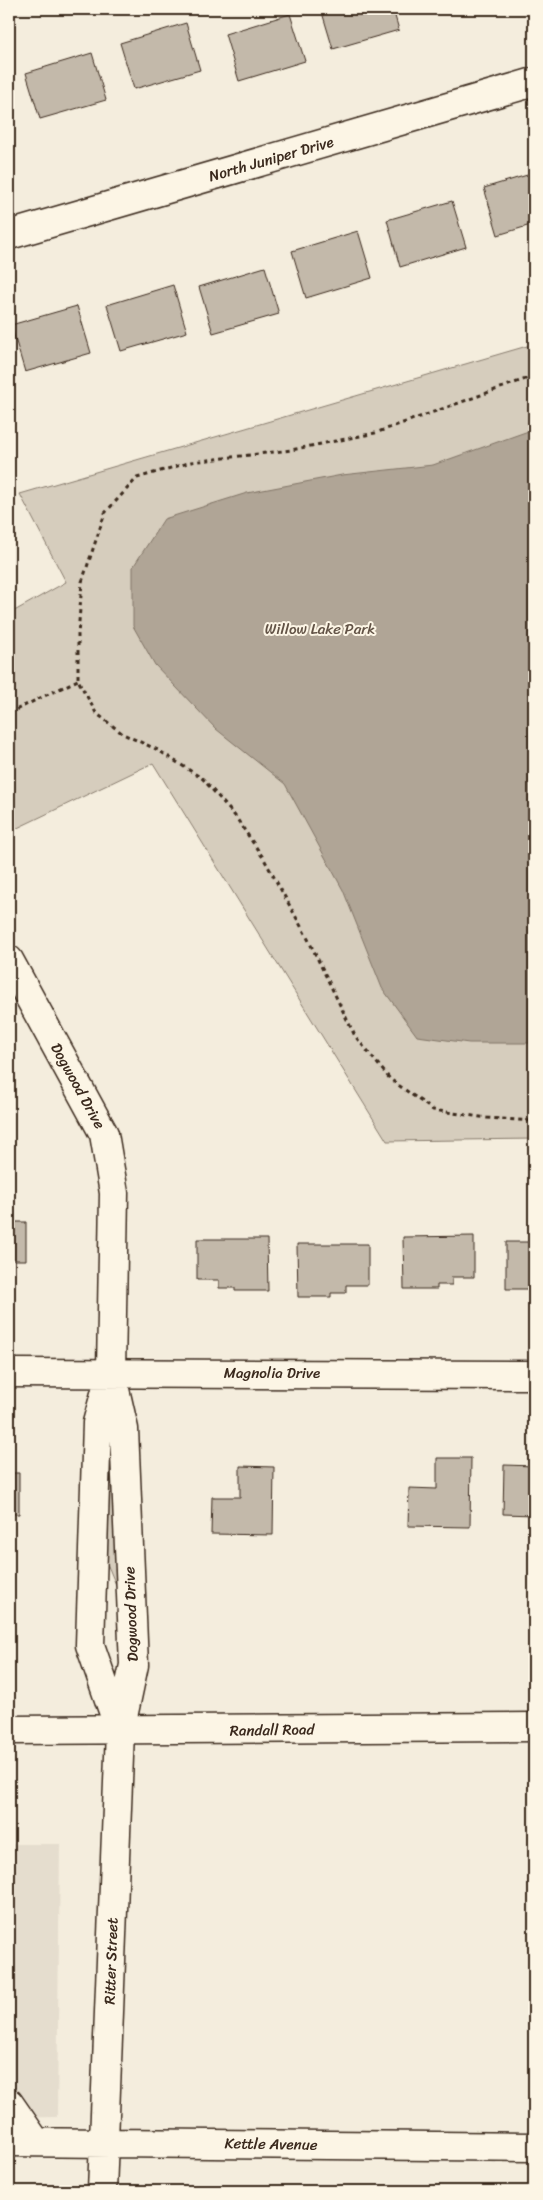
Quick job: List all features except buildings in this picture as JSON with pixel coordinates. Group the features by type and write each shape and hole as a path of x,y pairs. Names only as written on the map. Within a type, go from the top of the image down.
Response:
{"street":[{"name":"North Juniper Drive","path":"9,236 534,82"},
{"name":"Dogwood Drive","path":"9,960 104,1134 114,1193 111,1372 124,1429 134,1665 120,1731"},
{"name":"Magnolia Drive","path":"9,1372 534,1375"},
{"name":"Dogwood Drive","path":"111,1372 97,1423 90,1645 120,1731"},
{"name":"Randall Road","path":"9,1730 120,1731 534,1727"},
{"name":"Ritter Street","path":"102,2191 120,1731"},
{"path":"9,2103 36,2142"},
{"name":"Kettle Avenue","path":"9,2142 534,2147"}],"path":[{"path":"534,376 375,432 291,450 192,462 137,478 105,513 82,582 78,636 78,680 96,713 123,734 158,750 203,779 235,816 264,859 295,915 355,1036 390,1079 433,1110 487,1118 534,1121"},
{"path":"9,712 78,680"}],"shaded area":[{"path":"534,429 534,1043 469,1043 417,1036 382,988 343,890 285,784 216,729 155,665 133,626 133,567 164,519 247,493 342,475 433,465"},
{"path":"9,1844 60,1844 57,2117 9,2118"}],"green space":[{"name":"Willow Lake Park","path":"534,344 534,1139 387,1141 153,763 9,832 9,614 66,582 20,494"},
{"path":"107,1437 119,1485 116,1585 98,1542"}]}
